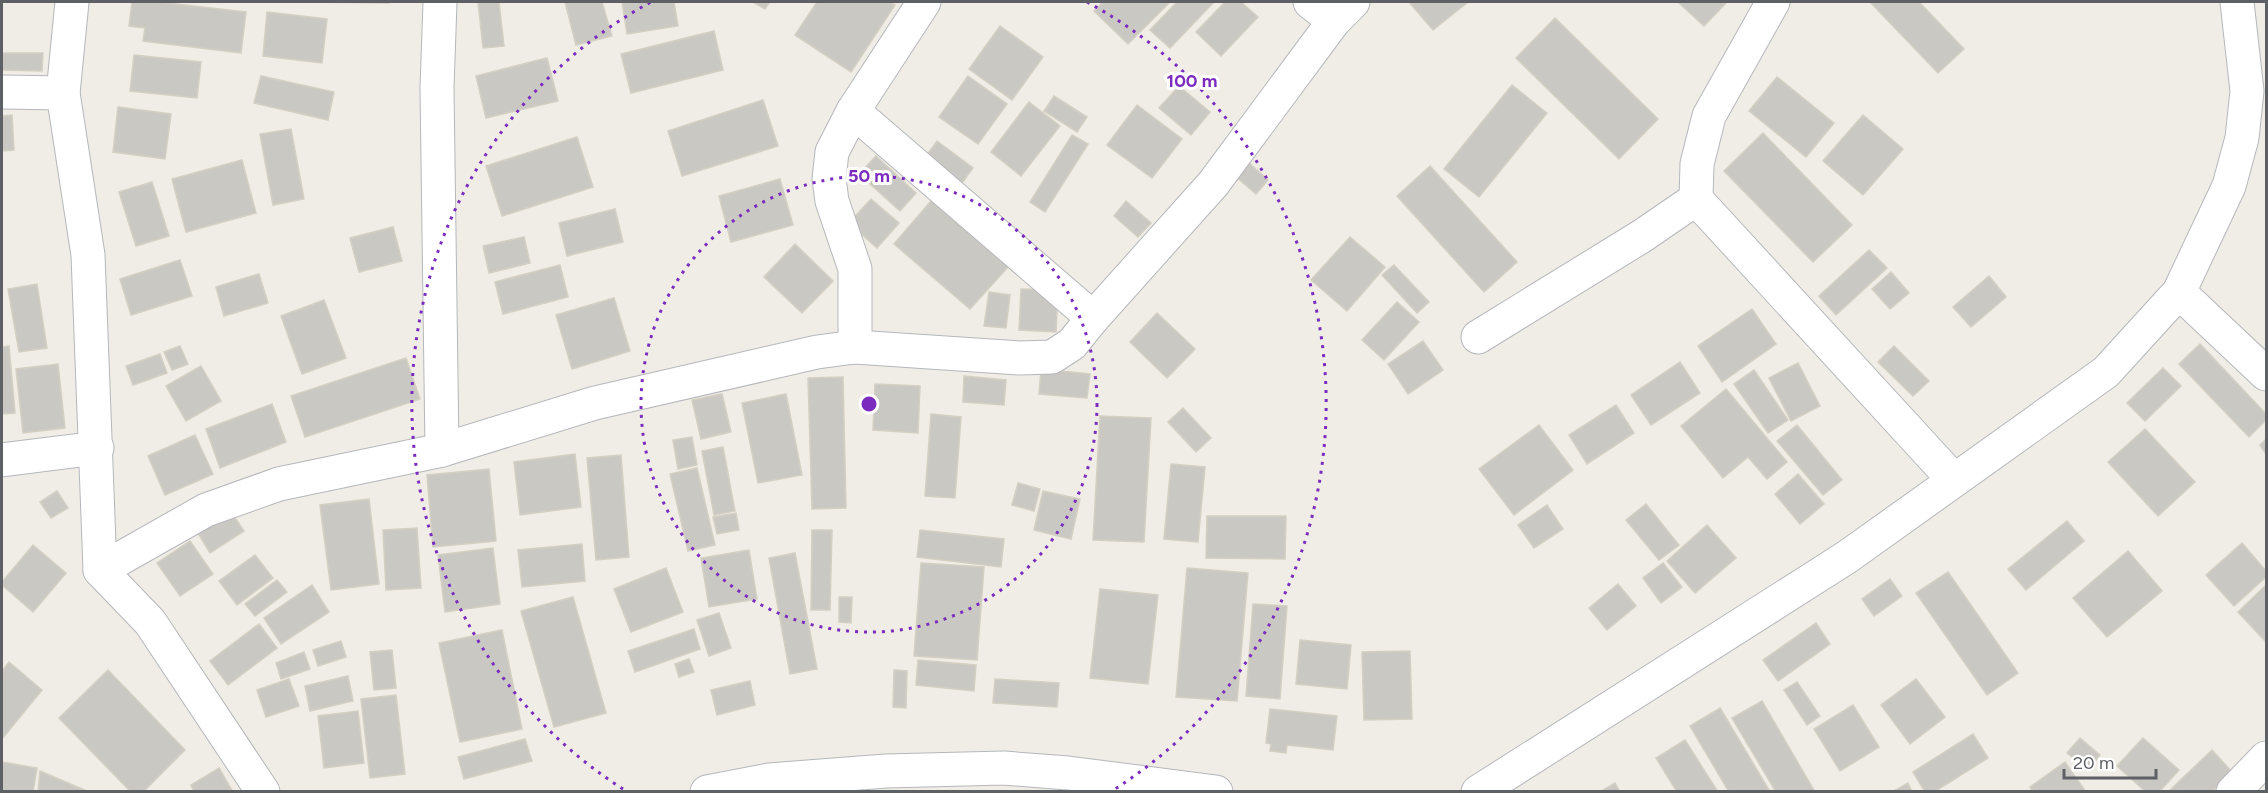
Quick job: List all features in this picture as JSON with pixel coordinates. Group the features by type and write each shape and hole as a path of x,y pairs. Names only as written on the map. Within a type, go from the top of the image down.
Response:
{"street":[{"path":"72,2 63,93 88,255 100,570 150,622 263,792"},
{"path":"440,2 437,88 442,450"},
{"path":"855,347 855,269 832,201 829,178 832,152 853,111 924,2"},
{"path":"1773,2 1709,116 1697,164 1696,199 1954,480"},
{"path":"1478,792 1847,558 2106,372 2179,292 2229,186 2242,138 2247,91 2237,2"},
{"path":"100,570 206,510 279,484 442,450 595,403 817,352 855,347 1020,358 1052,357 1072,344 1213,184 1332,8"},
{"path":"2,92 63,93"},
{"path":"853,111 1093,318"},
{"path":"1478,337 1642,236 1696,199"},
{"path":"2179,292 2266,374"},
{"path":"2,460 97,448"},
{"path":"2233,792 2266,758"},
{"path":"707,792 769,780 886,771 1004,768 1068,772 1216,792"}],"building":[{"path":"132,2 158,2 246,12 241,53 143,41 145,28 129,26"},
{"path":"314,2 389,2 389,3"},
{"path":"478,2 499,2 504,46 483,48"},
{"path":"565,2 602,2 612,36 576,45"},
{"path":"622,2 674,2 678,26 627,34"},
{"path":"753,2 770,2 765,9"},
{"path":"817,2 890,2 895,5 851,72 795,35"},
{"path":"1103,2 1170,2 1128,44 1094,11"},
{"path":"1177,2 1214,2 1170,48 1150,30"},
{"path":"1225,2 1241,2 1258,17 1221,56 1196,32"},
{"path":"1409,2 1468,2 1433,30"},
{"path":"1678,2 1727,2 1704,26"},
{"path":"1870,2 1919,2 1964,49 1938,73"},
{"path":"267,12 327,19 322,63 263,56"},
{"path":"1555,18 1658,119 1619,159 1516,58"},
{"path":"1000,26 1043,57 1012,100 969,69"},
{"path":"714,31 723,70 631,93 621,54"},
{"path":"2,53 43,53 42,71 2,70"},
{"path":"134,55 201,62 197,98 130,91"},
{"path":"547,58 558,101 486,118 476,76"},
{"path":"261,76 334,92 328,120 254,103"},
{"path":"968,76 1007,104 978,144 939,117"},
{"path":"1777,77 1834,123 1806,157 1749,111"},
{"path":"1512,85 1547,113 1479,197 1444,169"},
{"path":"1179,86 1210,112 1191,135 1159,108"},
{"path":"1054,96 1087,117 1077,132 1044,111"},
{"path":"763,100 778,146 682,176 668,131"},
{"path":"1029,102 1060,126 1021,176 991,152"},
{"path":"1137,105 1182,139 1152,178 1107,145"},
{"path":"118,107 171,114 165,159 113,152"},
{"path":"12,115 14,150 2,151 2,116"},
{"path":"1863,115 1903,149 1863,195 1823,161"},
{"path":"291,129 304,199 273,205 260,134"},
{"path":"1763,133 1852,225 1813,262 1724,171"},
{"path":"1072,135 1088,144 1045,212 1030,202"},
{"path":"577,137 593,187 502,216 486,166"},
{"path":"937,141 973,168 962,183 926,156"},
{"path":"876,156 916,193 900,211 859,174"},
{"path":"242,160 256,213 186,232 172,179"},
{"path":"1248,162 1268,180 1256,194 1235,176"},
{"path":"1430,166 1517,262 1484,292 1397,196"},
{"path":"780,179 793,225 731,242 719,196"},
{"path":"152,182 169,236 136,246 119,192"},
{"path":"871,199 899,223 877,248 849,223"},
{"path":"931,201 1008,267 970,309 894,244"},
{"path":"1126,201 1151,223 1138,237 1114,216"},
{"path":"615,209 623,242 567,256 559,223"},
{"path":"393,227 402,261 359,272 350,238"},
{"path":"524,237 530,263 489,273 483,246"},
{"path":"1350,237 1385,267 1347,311 1311,280"},
{"path":"795,244 833,281 802,313 764,277"},
{"path":"1869,250 1887,268 1836,315 1819,296"},
{"path":"180,260 192,296 131,315 120,279"},
{"path":"560,265 568,297 503,314 495,282"},
{"path":"1394,265 1429,302 1417,313 1382,275"},
{"path":"1891,272 1909,293 1890,309 1872,289"},
{"path":"259,274 268,303 224,316 216,287"},
{"path":"1989,276 2006,297 1971,327 1953,307"},
{"path":"37,284 47,348 19,352 8,289"},
{"path":"1021,289 1058,290 1056,332 1019,330"},
{"path":"989,292 1010,295 1006,328 984,326"},
{"path":"614,298 630,351 572,369 556,315"},
{"path":"324,300 346,358 302,374 281,316"},
{"path":"1397,302 1419,322 1384,360 1362,340"},
{"path":"1752,309 1776,344 1722,382 1698,346"},
{"path":"1157,313 1195,349 1167,378 1130,342"},
{"path":"1423,341 1443,370 1408,394 1388,364"},
{"path":"2200,344 2266,414 2266,420 2249,437 2179,364"},
{"path":"9,346 15,413 2,414 2,347"},
{"path":"180,346 188,364 172,370 164,352"},
{"path":"1894,346 1929,381 1913,396 1878,362"},
{"path":"160,354 167,373 133,385 126,366"},
{"path":"406,358 420,399 305,437 291,396"},
{"path":"1680,362 1700,393 1651,425 1631,395"},
{"path":"1798,363 1820,406 1791,421 1769,378"},
{"path":"58,364 65,428 23,433 16,369"},
{"path":"201,366 221,401 186,421 166,386"},
{"path":"2163,368 2181,386 2145,421 2127,403"},
{"path":"1041,369 1090,374 1087,398 1039,394"},
{"path":"1754,370 1788,420 1768,433 1734,384"},
{"path":"964,376 1006,380 1004,405 963,402"},
{"path":"843,377 846,508 812,509 808,378"},
{"path":"875,384 920,386 918,433 873,430"},
{"path":"1726,389 1787,462 1767,479 1748,457 1723,478 1681,426"},
{"path":"722,394 731,432 701,439 692,400"},
{"path":"786,394 802,475 758,483 742,403"},
{"path":"272,404 286,442 220,468 206,429"},
{"path":"1616,405 1634,433 1587,464 1569,435"},
{"path":"1183,408 1211,438 1196,452 1168,422"},
{"path":"931,414 961,417 955,498 925,496"},
{"path":"1100,416 1151,418 1144,542 1093,540"},
{"path":"1539,425 1573,470 1514,515 1479,469"},
{"path":"1797,425 1842,480 1823,495 1777,441"},
{"path":"2145,429 2195,482 2158,516 2108,462"},
{"path":"195,435 213,474 165,495 148,456"},
{"path":"692,437 697,465 678,469 673,440"},
{"path":"2266,439 2266,454 2260,445"},
{"path":"723,447 735,511 714,515 702,451"},
{"path":"575,454 581,507 520,515 514,462"},
{"path":"621,455 629,557 596,560 587,458"},
{"path":"1171,464 1205,467 1198,542 1164,539"},
{"path":"697,468 715,545 688,551 670,474"},
{"path":"489,469 496,541 433,547 427,475"},
{"path":"1798,474 1824,504 1800,524 1775,494"},
{"path":"1018,483 1040,489 1034,511 1012,505"},
{"path":"57,491 68,508 51,518 40,502"},
{"path":"1043,491 1080,499 1071,539 1034,530"},
{"path":"369,499 379,584 331,590 320,505"},
{"path":"1646,504 1679,545 1659,560 1626,520"},
{"path":"1547,505 1563,529 1534,548 1518,525"},
{"path":"229,509 244,531 210,553 196,530"},
{"path":"736,513 739,530 717,534 713,517"},
{"path":"1207,516 1286,516 1285,559 1206,558"},
{"path":"2067,521 2084,541 2026,590 2008,569"},
{"path":"1707,525 1736,558 1695,593 1667,561"},
{"path":"417,528 421,588 386,590 383,530"},
{"path":"812,530 832,530 830,610 811,610"},
{"path":"920,530 1004,539 1001,567 917,557"},
{"path":"190,541 213,574 180,596 157,563"},
{"path":"2242,543 2266,571 2266,577 2234,606 2206,575"},
{"path":"582,544 585,581 522,587 518,550"},
{"path":"33,545 66,573 33,612 2,585 2,582"},
{"path":"493,548 500,604 445,612 438,555"},
{"path":"749,550 757,599 709,607 701,558"},
{"path":"2128,551 2162,591 2107,637 2073,598"},
{"path":"795,553 817,669 790,674 769,558"},
{"path":"255,555 273,578 237,605 219,581"},
{"path":"921,563 984,567 977,660 914,656"},
{"path":"1663,563 1682,587 1661,603 1643,578"},
{"path":"666,568 683,612 631,632 614,589"},
{"path":"1187,568 1248,573 1237,701 1176,697"},
{"path":"1948,572 2018,673 1987,695 1916,593"},
{"path":"1890,579 1902,596 1874,616 1862,599"},
{"path":"277,580 287,592 255,616 245,604"},
{"path":"1618,584 1636,606 1607,630 1589,608"},
{"path":"312,585 329,612 281,644 264,618"},
{"path":"2266,585 2266,642 2238,612"},
{"path":"1100,589 1158,595 1148,684 1090,678"},
{"path":"573,597 606,713 554,727 521,611"},
{"path":"839,597 852,597 851,623 839,622"},
{"path":"1253,604 1287,606 1280,699 1246,696"},
{"path":"719,613 731,648 709,656 697,620"},
{"path":"1816,623 1830,644 1778,681 1763,660"},
{"path":"259,624 277,648 228,685 210,661"},
{"path":"694,629 700,649 635,672 628,651"},
{"path":"502,630 522,729 460,742 439,643"},
{"path":"1300,640 1351,645 1347,689 1296,684"},
{"path":"341,641 346,657 318,666 313,650"},
{"path":"392,650 396,688 374,690 370,652"},
{"path":"1410,651 1412,719 1364,720 1362,652"},
{"path":"304,652 310,669 281,679 276,663"},
{"path":"689,659 694,672 679,677 675,664"},
{"path":"918,660 976,665 974,691 916,685"},
{"path":"9,662 42,690 2,739 2,671"},
{"path":"108,670 185,750 143,792 131,792 59,718"},
{"path":"894,670 907,671 906,708 893,707"},
{"path":"348,676 353,701 310,711 305,686"},
{"path":"289,679 299,706 266,717 257,690"},
{"path":"995,679 1059,683 1057,707 993,703"},
{"path":"1916,679 1945,717 1910,744 1881,705"},
{"path":"750,681 755,705 717,715 711,690"},
{"path":"1797,682 1820,716 1807,725 1784,690"},
{"path":"396,695 405,774 370,778 361,699"},
{"path":"1762,701 1815,792 1776,792 1732,718"},
{"path":"1853,705 1879,747 1840,771 1814,729"},
{"path":"1720,708 1769,790 1766,792 1729,792 1690,726"},
{"path":"1270,709 1337,716 1333,750 1287,745 1286,753 1270,751 1271,744 1266,743"},
{"path":"358,711 364,763 324,768 318,716"},
{"path":"1973,734 1988,758 1934,792 1925,792 1913,772"},
{"path":"2080,738 2100,755 2088,770 2067,753"},
{"path":"2143,738 2179,770 2159,792 2146,792 2117,766"},
{"path":"525,739 532,761 464,779 458,757"},
{"path":"1685,740 1718,792 1677,792 1656,758"},
{"path":"2212,750 2232,772 2212,792 2168,792"},
{"path":"2,762 37,768 33,792 2,792"},
{"path":"2065,762 2086,792 2033,792 2030,787"},
{"path":"219,768 233,792 194,792 191,785"},
{"path":"40,771 89,792 38,792"},
{"path":"1615,783 1620,792 1600,792"},
{"path":"1908,783 1912,792 1892,792"}]}
